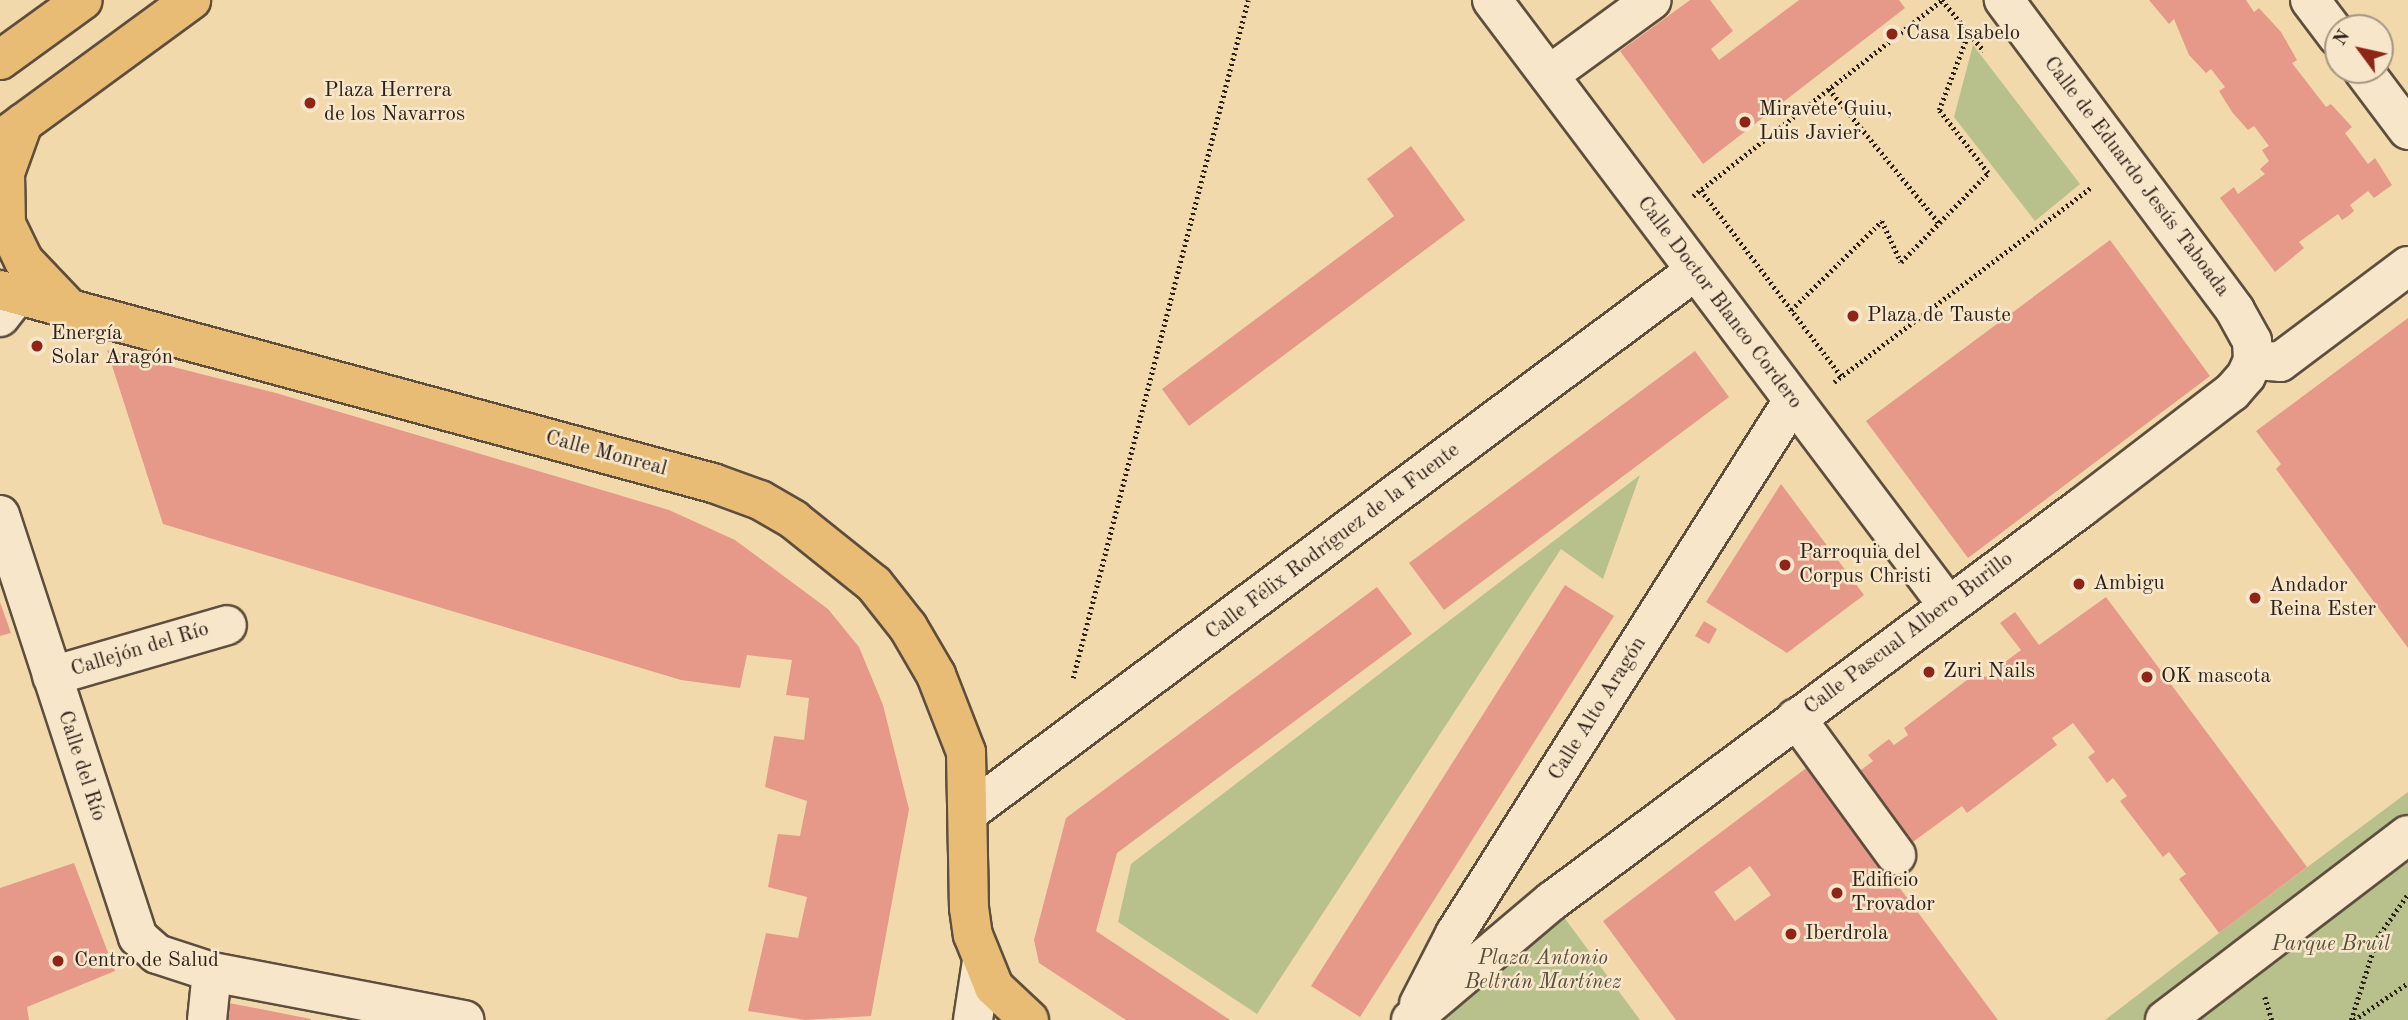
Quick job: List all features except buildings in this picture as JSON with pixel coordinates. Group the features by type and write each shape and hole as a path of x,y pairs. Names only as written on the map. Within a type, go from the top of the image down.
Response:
{"main road":[{"path":"0,60 83,0"},
{"path":"69,308 24,261 6,224 5,173 11,132 191,0"},
{"name":"Calle Monreal","path":"6,300 69,308 760,500 842,555 908,627 955,718 966,752 969,812 968,908 982,961 994,987 1029,1020"}],"street":[{"name":"Calle Doctor Blanco Cordero","path":"1492,0 1792,402 1947,604"},
{"path":"1549,75 1652,0"},
{"name":"Calle de Eduardo Jesús Taboada","path":"2004,0 2235,310 2252,341 2253,360"},
{"path":"2311,0 2324,18"},
{"path":"2374,84 2408,130"},
{"path":"2253,360 2280,362 2408,266"},
{"name":"Calle Félix Rodríguez de la Fuente","path":"969,812 1695,271"},
{"name":"Calle Pascual Albero Burillo","path":"1411,1020 1552,901 2232,392 2253,360"},
{"name":"Calle Alto Aragón","path":"1411,1020 1468,913 1792,402"},
{"name":"Calle del Río","path":"0,515 138,937 157,954 212,972 464,1020"},
{"name":"Callejón del Río","path":"52,677 227,625"},
{"path":"1797,718 1896,855"},
{"path":"2165,1020 2408,835"},
{"path":"972,1020 982,961"},
{"path":"207,1020 212,972"}],"path":[{"path":"1072,683 1248,0"},
{"path":"1659,223 1942,0"},
{"path":"1791,310 1882,221 1901,262 1988,173 1939,110 1969,33"},
{"path":"1829,89 1939,223"},
{"path":"1792,402 1842,377 2125,162"},
{"path":"1701,190 1842,377"},
{"path":"2352,1020 2376,938 2408,894"},
{"path":"2352,1020 2408,984"}],"green space":[{"path":"1973,45 2080,184 2035,221 1954,117"},
{"path":"1640,475 1603,579 1561,549 1257,1014 1118,922 1131,864"},
{"name":"Parque Bruil","path":"2408,792 2408,1020 2105,1020 2219,933"},
{"name":"Plaza Antonio Beltrán Martínez","path":"1552,901 1640,1020 1411,1020"}],"place":[{"name":"Casa Isabelo","path":"1892,34"},
{"name":"Plaza Herrera de los Navarros","path":"310,103"},
{"name":"Miravete Guiu, Luis Javier","path":"1745,122"},
{"name":"Plaza de Tauste","path":"1853,316"},
{"name":"Energía Solar Aragón","path":"37,346"},
{"name":"Parroquia del Corpus Christi","path":"1785,565"},
{"name":"Ambigu","path":"2079,584"},
{"name":"Andador Reina Ester","path":"2255,598"},
{"name":"Zuri Nails","path":"1929,672"},
{"name":"OK mascota","path":"2147,677"},
{"name":"Edificio Trovador","path":"1837,893"},
{"name":"Iberdrola","path":"1791,934"},
{"name":"Centro de Salud","path":"58,961"}]}
